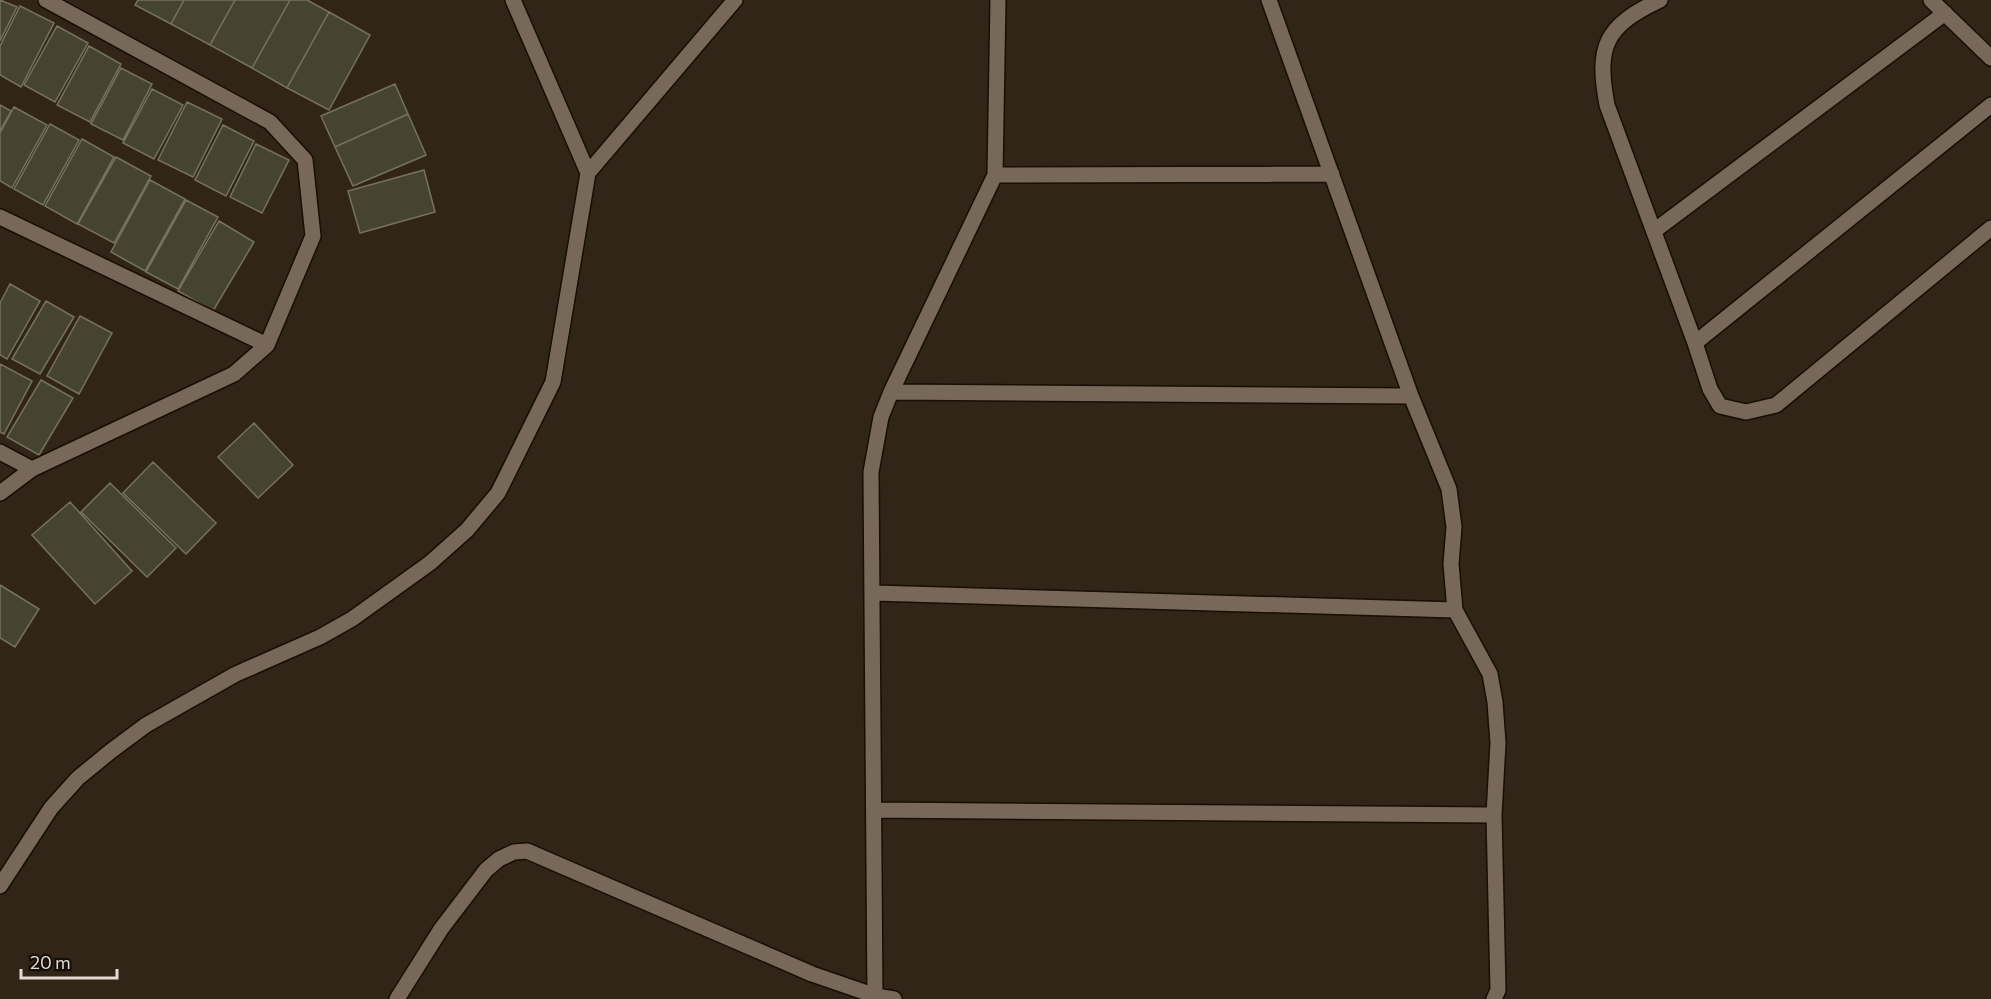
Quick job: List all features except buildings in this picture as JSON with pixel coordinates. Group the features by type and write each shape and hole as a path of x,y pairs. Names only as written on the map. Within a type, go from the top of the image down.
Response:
{"street":[{"path":"0,493 32,469 234,374 267,345 313,236 305,160 270,122 46,0"},
{"path":"513,0 588,173"},
{"path":"0,886 51,808 78,778 146,726 187,701 236,674 320,637 352,619 430,563 466,530 498,493 553,382 588,173 735,0"},
{"path":"875,998 874,593 870,472 881,417 891,392 995,175 998,0"},
{"path":"1269,0 1411,396 1449,489 1454,527 1451,564 1455,610 1490,674 1495,702 1498,743 1494,815 1498,990 1494,999"},
{"path":"1660,0 1631,14 1606,42 1601,73 1607,105 1710,389 1720,406 1746,412 1776,405 1991,228"},
{"path":"1931,0 1991,58"},
{"path":"1654,231 1945,13"},
{"path":"1695,343 1991,105"},
{"path":"995,175 1332,174"},
{"path":"0,217 267,345"},
{"path":"891,392 1411,396"},
{"path":"0,452 32,469"},
{"path":"874,593 1455,610"},
{"path":"874,810 1494,815"},
{"path":"397,999 441,929 486,870 499,859 514,852 526,851 812,974 875,998 894,999"}]}
